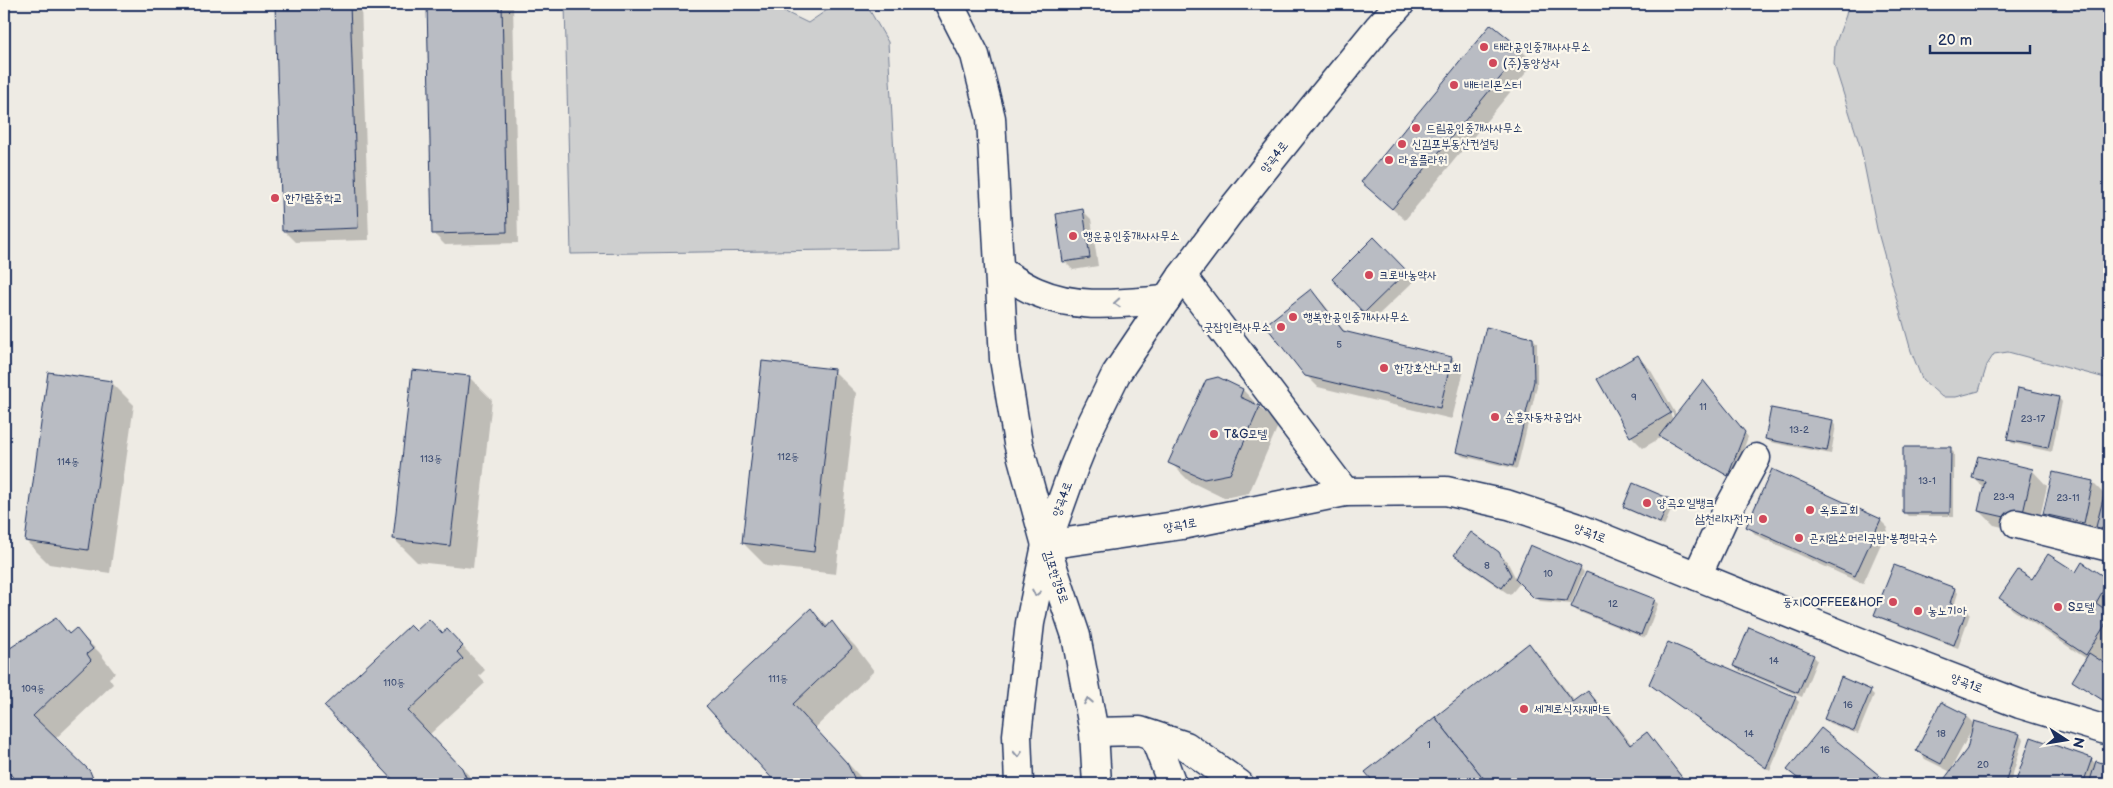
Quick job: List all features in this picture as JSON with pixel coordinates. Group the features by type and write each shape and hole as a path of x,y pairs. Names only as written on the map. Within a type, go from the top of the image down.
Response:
{"street":[{"name":"양곡4로","path":"949,4 975,55 991,118 1004,359 1018,443 1046,545"},
{"name":"양곡4로","path":"1046,545 1074,467 1116,374 1182,276 1229,213 1306,116 1400,4"},
{"path":"1000,271 1036,292 1063,301 1090,305 1166,300"},
{"path":"1182,276 1345,492"},
{"path":"1697,576 1725,515 1756,458"},
{"name":"양곡1로","path":"1046,545 1182,525 1345,492 1446,491 1509,505 1576,527 2020,704 2109,732"},
{"path":"2018,524 2109,546"},
{"name":"김포한강5로","path":"1046,545 1076,636 1094,732 1097,784"},
{"name":"김포한강5로","path":"1019,784 1018,726 1030,624 1046,545"},
{"path":"1094,732 1140,731 1186,746 1239,784"},
{"path":"1154,736 1172,784"}],"shaded area":[{"path":"565,4 769,4 808,23 836,4 866,4 888,42 899,249 571,254"},
{"path":"1848,4 2109,4 2109,379 2008,352 1994,354 1987,365 1979,391 1956,397 1942,397 1922,379 1911,351 1877,229 1861,149 1834,64 1835,45"}],"building":[{"name":"한가람중학교","path":"275,4 350,4 358,228 282,231"},
{"path":"427,4 502,4 507,232 432,234"},
{"path":"1491,24 1523,50 1392,209 1361,182"},
{"name":"행운공인중개사사무소","path":"1083,209 1090,258 1063,262 1056,214"},
{"name":"크로바농약사","path":"1374,237 1407,271 1364,313 1332,279"},
{"path":"1311,289 1343,331 1452,357 1440,408 1305,376 1265,325"},
{"name":"순흥자동차공업사","path":"1486,327 1533,338 1534,381 1513,466 1456,452"},
{"path":"1638,355 1671,413 1630,437 1597,379"},
{"path":"762,361 834,369 814,552 742,543"},
{"path":"412,370 470,376 450,546 393,539"},
{"path":"48,372 112,381 88,550 25,541"},
{"name":"T&G모텔","path":"1218,377 1243,389 1240,397 1260,406 1230,474 1204,479 1168,463 1206,380"},
{"path":"1703,380 1745,432 1728,476 1659,436"},
{"path":"2018,388 2059,397 2048,448 2007,440"},
{"path":"1771,408 1833,420 1827,451 1765,439"},
{"path":"1903,447 1951,447 1950,513 1903,513"},
{"path":"1978,456 2033,469 2023,513 2011,511 2009,518 1978,511 1985,481 1972,478"},
{"path":"1772,469 1881,519 1855,576 1746,527"},
{"path":"2053,472 2093,481 2084,523 2043,514"},
{"name":"양곡오일뱅크","path":"1633,483 1670,499 1660,523 1623,507"},
{"path":"2106,487 2109,487 2109,530 2096,527"},
{"path":"1471,532 1499,552 1511,575 1502,588 1454,555"},
{"path":"1530,545 1581,567 1567,601 1534,598 1515,579"},
{"name":"S모텔","path":"2048,554 2076,572 2082,562 2109,580 2096,603 2109,612 2109,619 2086,655 1999,598 2018,570 2032,579"},
{"path":"1894,565 1955,588 1950,603 1967,609 1954,645 1874,615"},
{"path":"1586,572 1655,599 1641,635 1571,607"},
{"path":"811,608 826,628 832,621 852,648 793,704 847,763 857,784 777,784 706,706"},
{"path":"56,618 69,634 76,628 93,649 87,654 91,660 33,716 90,771 95,784 20,784 4,768 4,652"},
{"path":"429,619 442,633 447,629 463,646 457,652 463,659 408,711 462,768 469,784 397,784 324,706 410,625 416,631"},
{"path":"1749,627 1814,655 1798,693 1733,666"},
{"path":"1668,642 1796,697 1766,768 1649,684"},
{"name":"세계로식자재마트","path":"1529,643 1573,702 1588,691 1630,745 1647,732 1687,784 1488,784 1435,717"},
{"path":"2089,653 2109,666 2109,704 2072,681"},
{"path":"1841,677 1871,690 1854,731 1824,719"},
{"path":"1941,702 1967,715 1941,764 1916,751"},
{"path":"1435,717 1488,784 1366,784 1372,780 1365,772"},
{"path":"1974,721 2020,734 2004,784 1953,784 1945,778 1967,749"},
{"path":"1821,728 1890,784 1805,784 1787,770"},
{"path":"2031,737 2092,758 2083,784 2015,784"},
{"path":"2096,761 2109,765 2109,784 2089,784"}],"place":[{"name":"태라공인중개사사무소","path":"1484,47"},
{"name":"(주)동양상사","path":"1493,63"},
{"name":"배터리몬스터","path":"1454,85"},
{"name":"드림공인중개사사무소","path":"1416,128"},
{"name":"신김포부동산컨설팅","path":"1402,144"},
{"name":"라움플라워","path":"1389,160"},
{"name":"한가람중학교","path":"275,198"},
{"name":"행운공인중개사사무소","path":"1073,236"},
{"name":"크로바농약사","path":"1369,275"},
{"name":"행복한공인중개사사무소","path":"1293,317"},
{"name":"굿잡인력사무소","path":"1281,327"},
{"name":"한강호산나교회","path":"1384,368"},
{"name":"순흥자동차공업사","path":"1495,417"},
{"name":"T&G모텔","path":"1214,434"},
{"name":"양곡오일뱅크","path":"1647,503"},
{"name":"옥토교회","path":"1810,510"},
{"name":"삼천리자전거","path":"1763,519"},
{"name":"곤지암소머리국밥•봉평막국수","path":"1799,538"},
{"name":"둥지COFFEE&HOF","path":"1893,602"},
{"name":"S모텔","path":"2058,607"},
{"name":"농노기아","path":"1918,611"},
{"name":"세계로식자재마트","path":"1524,709"}]}
